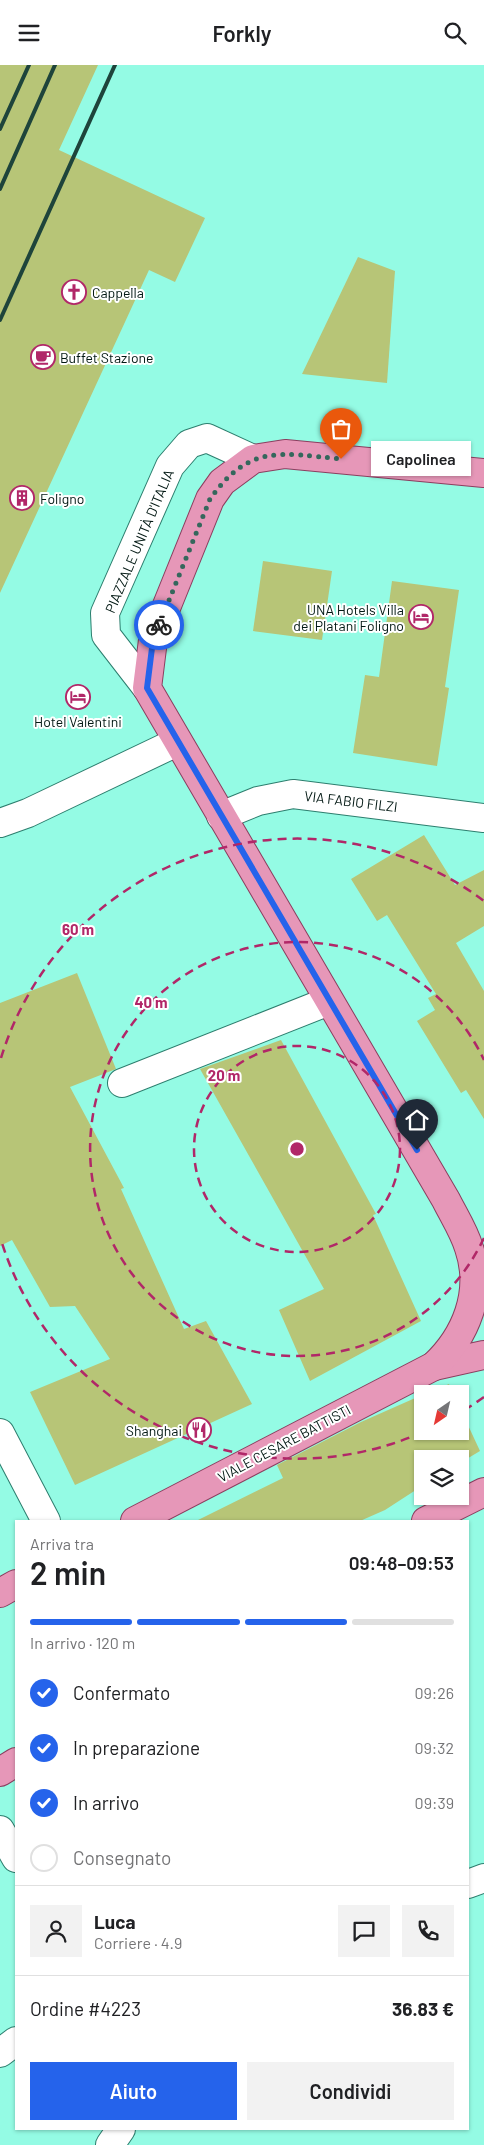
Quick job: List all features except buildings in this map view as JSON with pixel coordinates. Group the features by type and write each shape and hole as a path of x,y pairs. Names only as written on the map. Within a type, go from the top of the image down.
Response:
{"main road":[{"path":"147,688 153,640 210,499 222,482 253,459 285,454 484,473"},
{"name":"VIALE CESARE BATTISTI","path":"136,1520 434,1365 446,1354 456,1340 470,1313 477,1254 147,688"},
{"name":"VIALE CESARE BATTISTI","path":"434,1365 484,1355"},
{"path":"428,1520 484,1492"},
{"path":"0,1593 15,1585"},
{"path":"0,1772 15,1763"}],"street":[{"name":"PIAZZALE UNITÀ D'ITALIA","path":"147,688 106,635 105,613 170,466 189,444 207,438 253,459"},
{"path":"0,823 28,813 177,742"},
{"name":"VIA FABIO FILZI","path":"221,817 258,801 293,794 484,818"},
{"path":"122,1083 329,1001"},
{"path":"0,1433 45,1520"},
{"path":"0,1831 15,1856"},
{"path":"469,1884 484,1878"},
{"path":"0,2053 15,2042"},
{"path":"110,2145 120,2130"}],"railway":[{"path":"0,129 29,65"},
{"path":"0,189 55,65"},
{"path":"0,320 115,65"}],"way so far":[{"path":"159,625 210,499 222,482 253,459 285,454 341,459"}],"place":[{"name":"Cappella","path":"74,292"},
{"name":"Buffet Stazione","path":"43,357"},
{"name":"Capolinea","path":"341,459"},
{"name":"Foligno","path":"22,498"},
{"name":"UNA Hotels Villa dei Platani Foligno","path":"421,617"},
{"name":"Hotel Valentini","path":"78,697"},
{"name":"Shanghai","path":"199,1430"}],"route":[{"path":"159,625 153,640 147,688 151,697 417,1150"}]}
